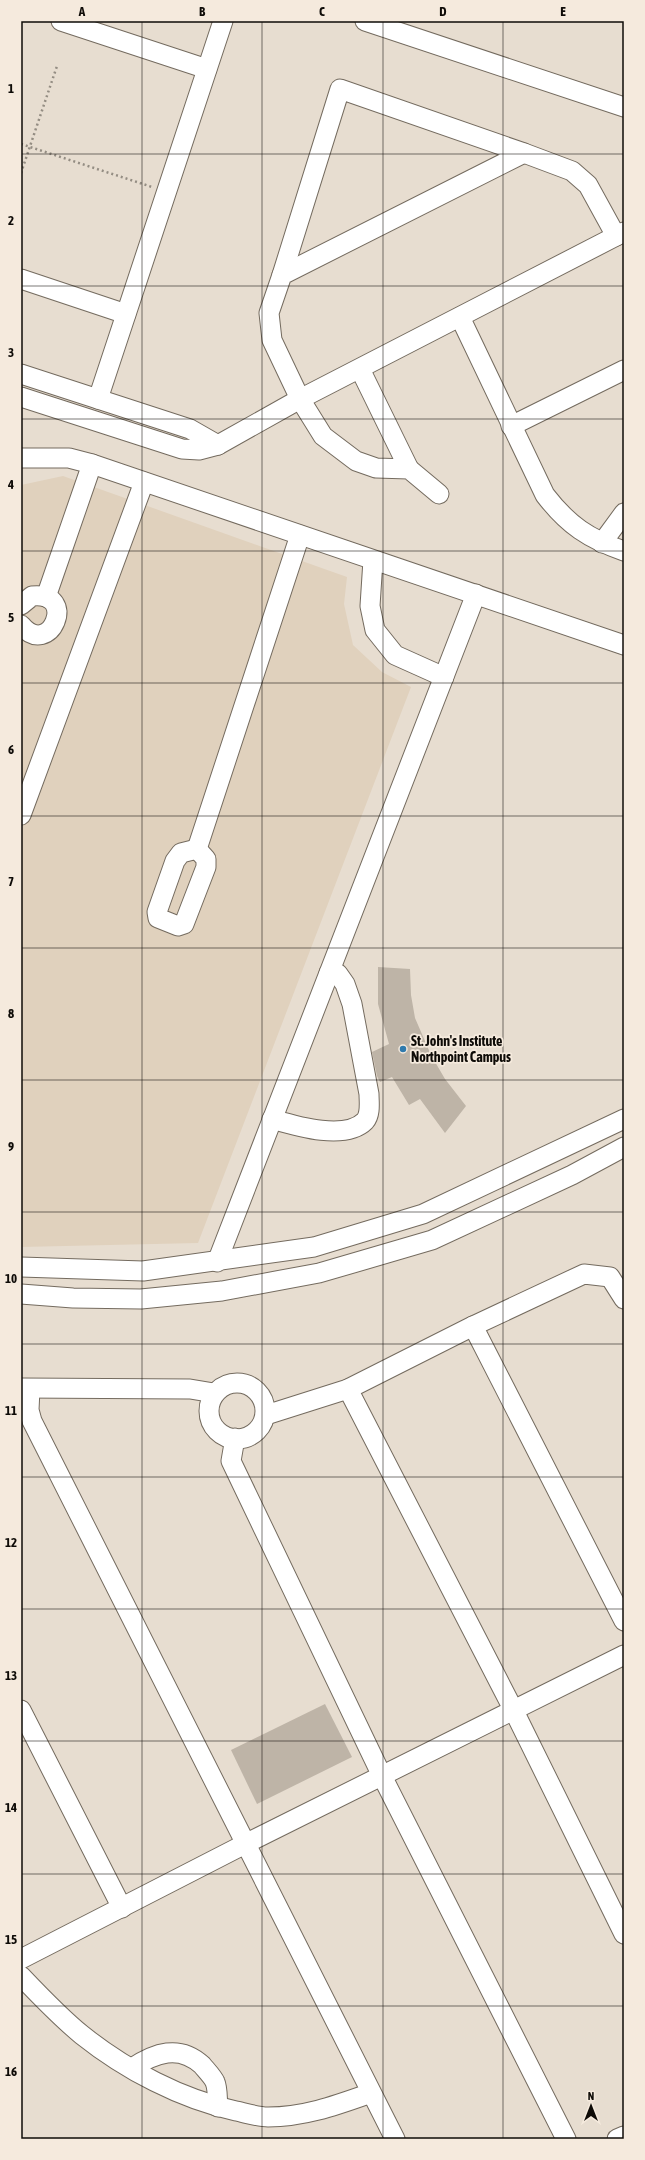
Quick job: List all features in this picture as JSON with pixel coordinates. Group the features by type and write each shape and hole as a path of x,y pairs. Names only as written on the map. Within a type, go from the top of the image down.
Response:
{"street":[{"path":"61,21 207,69"},
{"path":"98,399 223,21"},
{"path":"365,21 624,107"},
{"path":"218,445 190,429 157,417 25,375 22,398 182,449 198,450 218,445 300,399 620,234 588,185 572,171 524,152 340,89 269,313 272,340 300,399 323,436 356,461 376,468 409,469"},
{"path":"282,275 524,152"},
{"path":"21,279 126,314"},
{"path":"460,317 545,495 560,514 577,529 602,543 624,551"},
{"path":"360,369 409,469 439,494"},
{"path":"511,426 624,370"},
{"path":"149,438 157,417"},
{"path":"21,458 69,458 92,464 624,645"},
{"path":"46,597 92,464"},
{"path":"21,815 144,482"},
{"path":"602,543 624,513"},
{"path":"197,849 300,535"},
{"path":"373,560 370,606 375,630 395,655 444,677"},
{"path":"217,1262 476,594"},
{"path":"21,605 32,596 46,597 51,600 57,611 58,618 52,629 40,634 34,634 21,625"},
{"path":"272,1119 295,1126 322,1130 352,1130 366,1120 370,1107 369,1094 352,1004 346,984 338,974 329,973"},
{"path":"21,1267 143,1271 217,1262 314,1247 356,1236 423,1214 624,1119"},
{"path":"21,1294 73,1298 141,1299 222,1291 319,1273 432,1240 572,1175 624,1147"},
{"path":"356,1236 363,1261"},
{"path":"266,1415 348,1389 473,1326 584,1274 610,1277 624,1299"},
{"path":"473,1326 624,1621"},
{"path":"228,1384 245,1384 261,1396 266,1405 266,1415 261,1428 251,1436 235,1438 224,1436 214,1426 209,1408 214,1393 220,1387 228,1384"},
{"path":"214,1393 190,1389 154,1388 26,1388 32,1421 247,1843 371,2093 396,2139"},
{"path":"348,1389 514,1712 624,1934"},
{"path":"235,1438 231,1461 382,1776 566,2139"},
{"path":"21,1959 247,1843 514,1712 624,1655"},
{"path":"21,1710 122,1908"},
{"path":"21,1976 82,2035 132,2068 179,2092 218,2107 266,2117 297,2116 334,2106 371,2093"},
{"path":"132,2068 149,2057 167,2051 181,2053 195,2059 215,2082 218,2107"},
{"path":"617,2139 624,2136"}],"path":[{"path":"21,172 57,66"},
{"path":"21,144 167,192"}],"shaded area":[{"path":"63,476 347,577 344,604 353,645 382,672 411,687 198,1243 21,1247 21,485"}],"building":[{"name":"St. John's Institute Northpoint Campus","path":"378,967 410,969 411,995 415,1018 431,1055 445,1079 466,1106 445,1133 420,1099 409,1105 392,1077 380,1082 377,1076 372,1052 389,1044 378,1004"},
{"path":"325,1704 352,1757 257,1804 231,1750"}],"place":[{"name":"St. John's Institute Northpoint Campus","path":"403,1049"}]}
